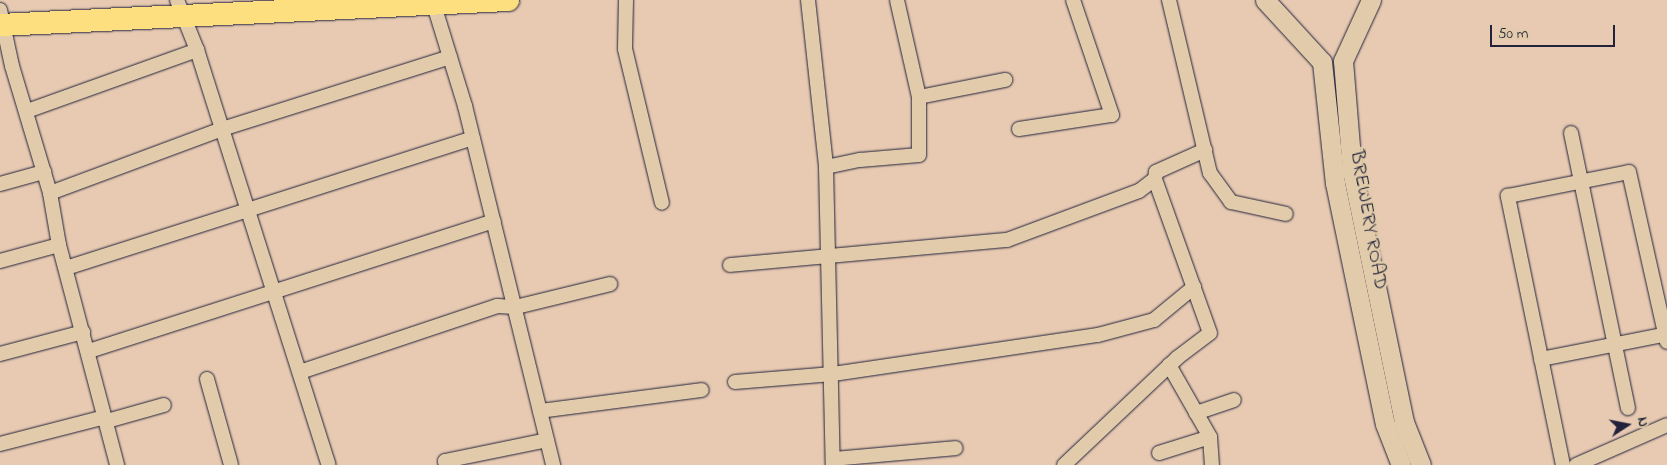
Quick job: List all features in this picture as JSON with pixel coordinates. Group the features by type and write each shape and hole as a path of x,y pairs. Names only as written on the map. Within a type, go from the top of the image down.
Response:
{"highway":[{"path":"2,20 180,9 502,0"}],"main road":[{"path":"1265,0 1322,62 1343,61"},
{"name":"BREWERY ROAD","path":"1371,0 1343,61 1352,172 1404,422 1421,465"},
{"name":"BREWERY ROAD","path":"1322,62 1335,183 1385,424 1401,465"}],"street":[{"path":"626,0 625,49 662,203"},
{"path":"808,0 826,168 833,374 833,462 956,448"},
{"path":"826,168 860,160 919,155 919,97 897,0"},
{"path":"1019,129 1112,115 1073,0"},
{"path":"1169,0 1210,173 1231,202 1286,214"},
{"path":"433,2 473,138 516,307 553,465"},
{"path":"180,9 197,50 329,465"},
{"path":"2,20 12,66 50,193 59,245 89,351 117,465"},
{"path":"27,111 197,50"},
{"path":"50,193 222,130 450,57"},
{"path":"919,97 1005,80"},
{"path":"1571,133 1579,182 1628,408"},
{"path":"66,268 473,138"},
{"path":"1064,465 1169,365 1210,333 1155,180 1156,172 1205,150"},
{"path":"0,184 44,172"},
{"path":"1541,359 1666,336 1629,172 1508,196 1541,359 1563,465"},
{"path":"730,265 1007,240 1140,191 1155,180"},
{"path":"89,351 494,220"},
{"path":"0,261 59,245"},
{"path":"300,372 497,306 516,307 610,284"},
{"path":"734,382 833,374 1098,335 1154,320 1194,287"},
{"path":"0,354 83,332"},
{"path":"1169,365 1210,437 1212,465"},
{"path":"207,379 231,465"},
{"path":"540,410 702,390"},
{"path":"1196,413 1234,400"},
{"path":"0,444 164,405"},
{"path":"1576,465 1667,425"},
{"path":"1159,453 1210,437"},
{"path":"446,465 445,461 547,440"}]}
